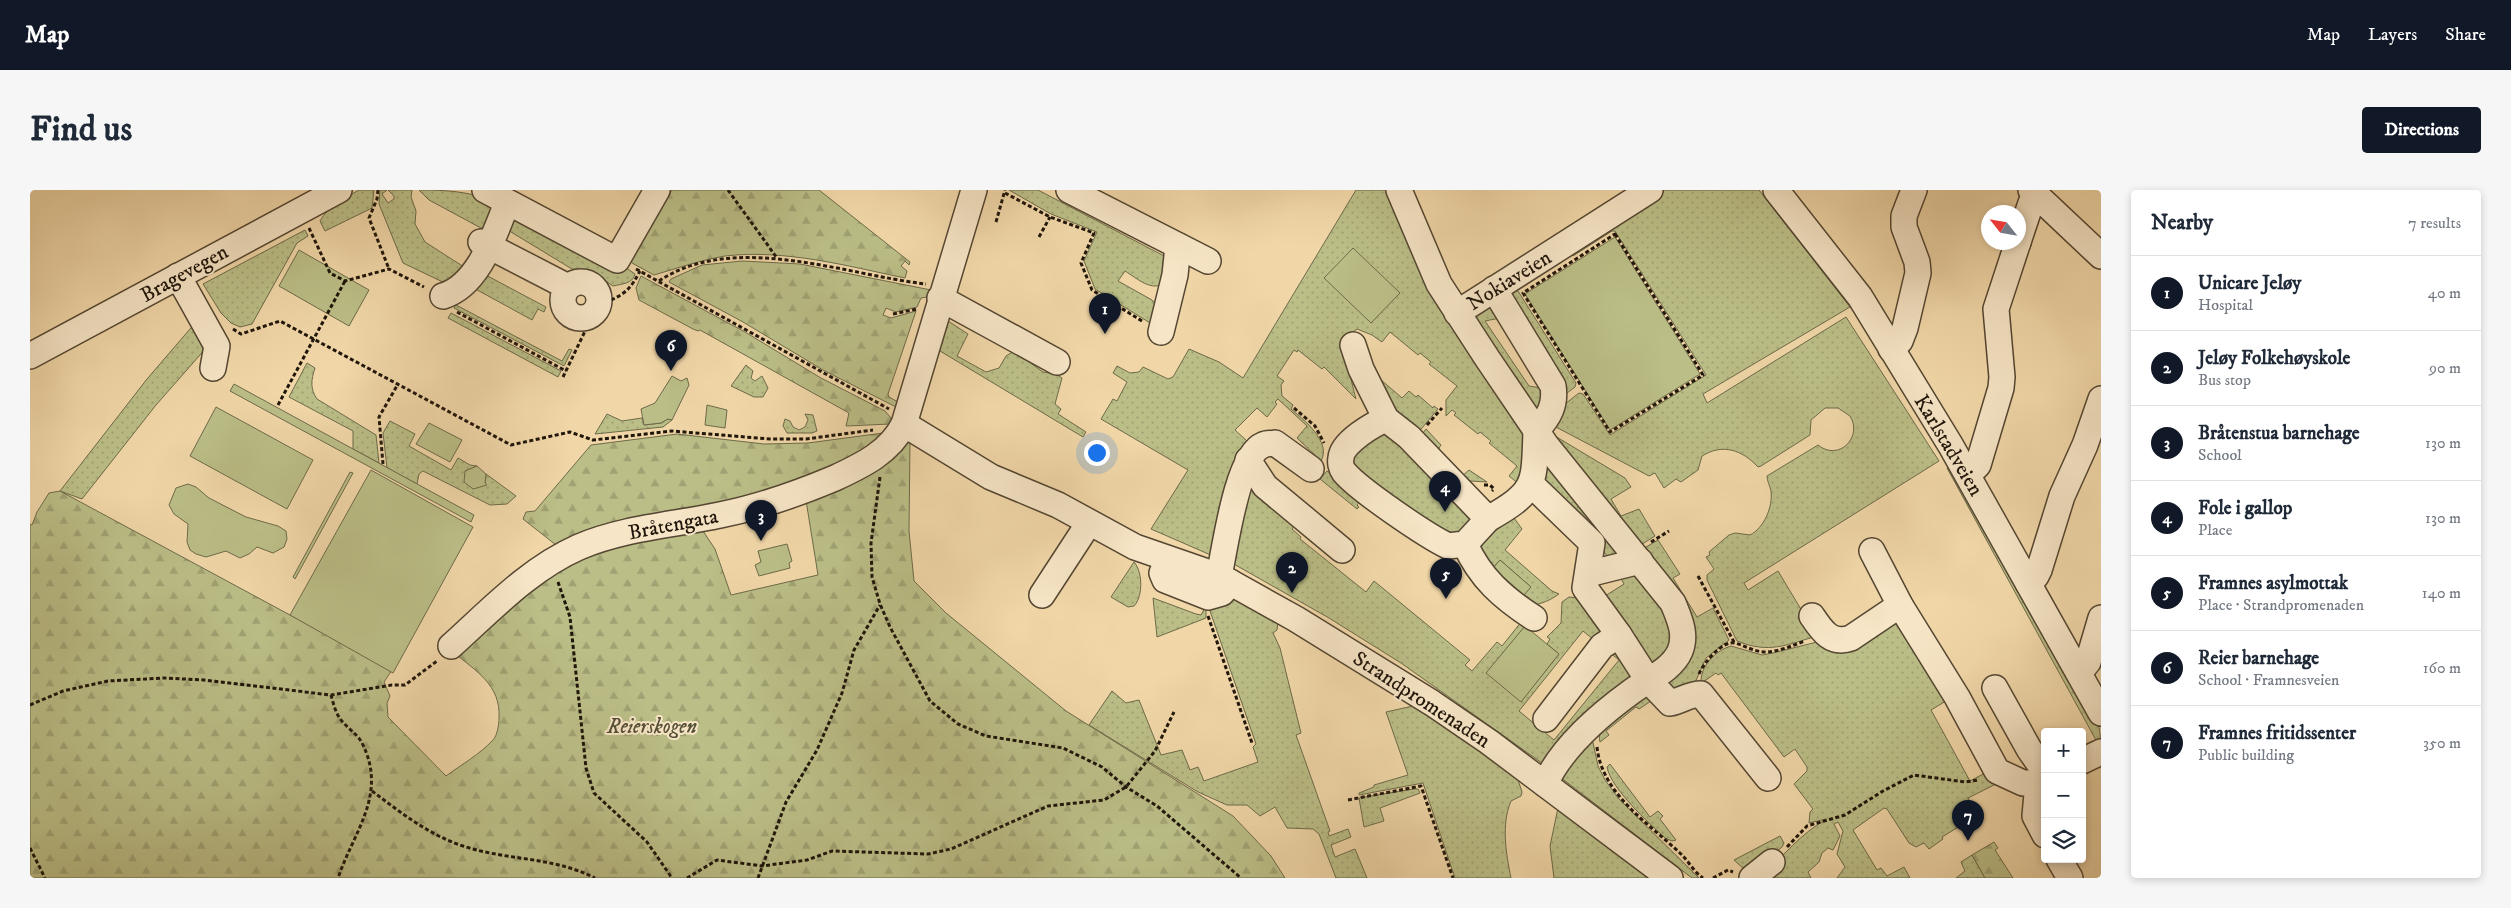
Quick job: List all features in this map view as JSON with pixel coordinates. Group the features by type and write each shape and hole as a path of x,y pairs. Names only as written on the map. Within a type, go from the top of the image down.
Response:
{"street":[{"name":"Bragevegen","path":"30,356 338,190"},
{"path":"485,190 618,260 657,190"},
{"name":"Bråtengata","path":"451,646 512,590 551,562 582,546 622,534 742,511 781,500 842,474 883,452 897,438 904,424 974,190"},
{"path":"1068,190 1208,261"},
{"name":"Nokiaveien","path":"1399,190 1439,284 1457,313 1650,190"},
{"path":"1891,349 1900,341 1905,328 1918,273 1917,262 1904,226 1904,216 1914,190"},
{"path":"2026,216 2034,193 2101,256"},
{"name":"Karlstadveien","path":"1787,196 1860,297 1968,475 2101,713"},
{"path":"442,296 455,292 466,282 507,203"},
{"path":"485,244 568,288"},
{"path":"1161,332 1175,275 1178,246"},
{"path":"1968,475 1978,465 2000,388 2002,377 1996,309 2015,250"},
{"path":"178,276 217,346 213,368"},
{"path":"1386,419 1371,426 1349,444 1342,454 1342,468 1365,490 1440,542 1448,546 1465,544 1488,519 1526,494 1534,471 1536,431 1549,417 1554,397 1553,386 1494,289"},
{"path":"942,292 1057,362"},
{"path":"1457,313 1536,431 1673,603 1681,621 1683,637 1680,651 1669,666 1648,680 1590,726 1561,757 1545,784"},
{"path":"1353,345 1361,368 1386,419 1409,437 1488,519"},
{"path":"2028,583 2036,576 2039,570 2062,496 2085,445 2101,399"},
{"path":"904,424 992,477 1043,498 1089,523 1042,595"},
{"path":"1219,585 1240,479 1248,460 1262,445 1275,443 1311,470"},
{"path":"1248,460 1265,486 1342,550"},
{"path":"1531,484 1592,543 1586,588 1619,634 1648,680 1670,703 1680,701 1692,694 1701,694 1768,778"},
{"name":"Strandpromenaden","path":"1089,523 1219,585 1296,619 1432,703 1545,784 1670,878"},
{"path":"1465,544 1474,565 1497,590 1534,618"},
{"path":"1872,551 1900,605 1957,697 1997,771 2023,783 2041,778"},
{"path":"1588,574 1640,561"},
{"path":"1819,626 1843,641 1851,638 1900,605"},
{"path":"2079,672 2085,668 2088,662 2101,618"},
{"path":"1546,719 1602,646 1619,634"},
{"path":"1995,688 2029,749 2041,776"},
{"path":"2086,759 2101,752"},
{"path":"2041,783 2035,816 2041,827"},
{"path":"1744,876 1772,862"},
{"path":"2061,863 2070,878"}],"path":[{"path":"378,190 378,199 369,218 389,269 442,296 449,308 566,371"},
{"path":"728,190 777,259"},
{"path":"996,222 1005,191 1050,217 1094,233 1081,263 1092,290 1161,332"},
{"path":"1039,237 1050,217"},
{"path":"307,225 330,273 345,281 389,269"},
{"path":"1615,234 1703,375 1610,432 1581,387 1523,294 1615,234"},
{"path":"659,281 668,275 701,264 735,259 777,259 827,265 906,282 942,292"},
{"path":"230,327 241,334 280,321 511,445 570,432 593,440 672,432 770,440 806,439 891,428 904,424 891,410 618,260"},
{"path":"611,300 625,294 631,288 640,271"},
{"path":"278,405 292,383 312,338 345,281"},
{"path":"894,314 917,309"},
{"path":"563,377 587,327"},
{"path":"383,464 379,417 398,384"},
{"path":"1294,408 1315,426 1326,448"},
{"path":"1428,424 1442,408"},
{"path":"883,452 871,543 872,578 880,604 930,701 958,724 986,736 1063,748 1102,768 1126,787 1158,806 1241,878"},
{"path":"551,562 570,617 586,768 594,793 647,842 672,878"},
{"path":"1698,576 1734,642"},
{"path":"1219,585 1208,619 1252,743"},
{"path":"758,878 786,802 817,750 842,693 854,650 880,604"},
{"path":"1692,694 1707,660 1728,643 1734,642 1757,651 1768,652 1819,626"},
{"path":"30,705 63,692 108,681 164,678 204,680 331,696 392,685 404,685 437,661 451,646"},
{"path":"331,696 339,717 361,741 371,765 372,791 363,823 346,854 338,878"},
{"path":"687,878 717,860 762,866 806,860 832,851 928,854 951,849 1048,806 1104,800 1126,787 1155,751 1174,712"},
{"path":"1590,726 1596,734 1601,767 1607,778 1637,814 1684,856 1703,878"},
{"path":"1772,862 1807,826 1845,815 1914,774 1974,782 1997,771"},
{"path":"1348,800 1421,786 1454,878"},
{"path":"372,791 422,827 462,846 509,858 532,858 579,870 595,878"},
{"path":"30,848 44,878"},
{"path":"1713,878 1728,870 1744,876"}],"green space":[{"path":"359,190 374,190 372,208 325,231 320,221 324,215 337,203"},
{"path":"380,190 387,190 382,194 388,203 394,199 394,196 388,190 412,190 411,197 416,211 415,224 425,242 464,267 447,284 403,263 379,204"},
{"path":"419,190 451,191 485,200 491,205 492,213 487,228 481,228 429,200"},
{"path":"672,190 819,190 910,262 909,265 905,261 901,266 907,271 905,278 816,260 748,254 725,256 689,264 654,275 630,260"},
{"path":"1009,190 1038,190 1166,257 1166,283 1155,286 1150,285 1125,271 1118,281 1152,300 1159,308 1155,326 1095,289 1084,261 1097,232 1051,214"},
{"path":"1356,190 1391,190 1528,429 1519,484 1509,476 1517,466 1489,443 1491,441 1480,432 1478,434 1454,415 1456,413 1452,410 1446,416 1446,400 1457,386 1429,364 1431,362 1420,353 1418,355 1390,332 1382,342 1372,335 1357,329 1351,334 1347,352 1356,399 1324,367 1322,369 1298,350 1297,352 1294,350 1277,376 1284,381 1281,385 1282,396 1293,405 1291,409 1309,425 1320,439 1323,446 1321,461 1297,438 1307,426 1278,399 1275,402 1277,404 1267,417 1257,408 1235,430 1247,441 1239,452 1213,556 1151,529 1188,470 1101,419 1113,399 1117,401 1127,382 1113,373 1117,366 1130,373 1139,372 1143,367 1168,379 1173,377 1189,349 1219,362 1243,378"},
{"path":"1662,190 1759,190 1850,307 1703,394 1707,403 1846,317 1939,461 1744,583 1748,590 1778,571 1817,636 1787,645 1768,648 1737,641 1707,580 1707,575 1714,569 1706,557 1710,555 1709,552 1729,535 1735,533 1750,535 1763,522 1771,504 1771,491 1767,476 1818,445 1834,451 1847,445 1853,432 1850,416 1838,408 1825,408 1811,420 1810,435 1758,467 1745,456 1732,450 1725,449 1710,452 1702,456 1698,470 1681,482 1676,479 1664,488 1655,473 1649,476 1554,426 1555,412 1579,393 1583,394 1610,435 1706,375 1615,231 1612,231 1573,256 1569,249"},
{"path":"511,218 625,267 635,274 634,277 626,283 613,286 589,270 572,269 511,232 508,229"},
{"path":"305,230 308,236 297,243 252,324 240,327 231,323 221,313 203,284"},
{"path":"1615,237 1700,374 1610,430 1525,294"},
{"path":"1353,248 1400,293 1371,323 1324,278"},
{"path":"299,250 369,290 349,326 279,286"},
{"path":"742,261 800,264 936,291 934,296 921,298 917,307 896,312 886,308 883,315 891,318 916,311 888,394 889,397 898,402 898,408 823,370 743,322 669,282 671,279 702,265"},
{"path":"480,272 546,307 544,312 538,309 532,320 470,286"},
{"path":"641,276 745,332 821,378 885,411 891,418 890,424 846,426 849,413 700,330 693,329 639,300 636,288"},
{"path":"1511,286 1518,291 1576,383 1575,387 1559,399 1511,309"},
{"path":"1488,302 1500,318 1485,321 1529,386 1547,389 1541,415 1469,316"},
{"path":"456,305 562,361 569,349 572,350 564,366 454,308"},
{"path":"451,313 561,371 558,377 448,318"},
{"path":"945,319 968,334 957,356 986,372 999,368 1006,356 1014,351 1043,372 1056,374 1062,378 1055,404 1061,409 1058,414 1086,432 1083,437 935,348"},
{"path":"196,322 207,347 156,405 82,499 60,491 147,379"},
{"path":"307,363 315,368 312,384 313,392 317,399 376,435 379,463 353,449 353,431 289,397"},
{"path":"746,365 753,371 751,378 755,381 762,376 768,388 763,397 754,397 731,386"},
{"path":"672,376 681,381 687,378 689,385 672,420 668,419 661,423 644,425 641,409 655,403"},
{"path":"1380,379 1402,398 1409,391 1416,397 1418,395 1433,408 1434,406 1438,409 1416,435 1383,396"},
{"path":"234,384 474,515 471,522 230,391"},
{"path":"707,405 727,410 725,428 705,425"},
{"path":"216,407 313,460 287,509 190,456"},
{"path":"607,414 622,421 642,418 644,425 661,423 668,419 672,420 663,427 595,434"},
{"path":"805,414 813,415 817,431 812,433 787,433 783,426 785,419 790,421 793,427 799,430 805,427 808,420"},
{"path":"390,421 415,434 409,446 451,470 458,458 470,465 477,466 465,471 485,483 486,474 516,496 507,504 490,505 423,471 419,474 417,484 387,468 383,433"},
{"path":"429,423 462,440 450,462 416,444"},
{"path":"1426,429 1441,445 1439,448 1440,458 1461,477 1469,470 1487,482 1454,480 1419,438"},
{"path":"1394,431 1475,523 1451,537 1356,477 1347,456 1361,440"},
{"path":"883,433 889,435 795,491 556,545 523,519 526,512 535,511 591,445 677,434 764,444 808,443"},
{"path":"1550,433 1625,478 1631,487 1611,499 1621,516 1639,509 1655,536 1636,548"},
{"name":"Reierskogen","path":"910,440 909,531 914,581 946,613 1066,711 1233,816 1271,856 1285,878 30,878 30,524 32,525 37,512 49,493 60,491 392,670 384,682 390,696 387,703 388,717 446,776 476,755 493,740 497,733 499,721 499,706 491,688 478,673 453,652 577,552 701,528 715,549 731,595 818,575 805,494 902,442"},
{"path":"1543,452 1631,557 1613,564 1593,537 1544,481"},
{"path":"477,466 486,474 485,483 487,485 473,489 464,482 465,471"},
{"path":"1949,467 2017,590 2099,727 2101,741 2097,742 1947,468"},
{"path":"371,470 473,527 393,673 290,615"},
{"path":"1327,471 1364,497 1357,505 1359,507 1357,509 1320,479"},
{"path":"350,472 353,473 295,579 293,577"},
{"path":"1247,476 1298,521 1292,529 1301,537 1300,539 1366,592 1374,581 1470,660 1465,665 1472,671 1497,642 1502,646 1522,621 1525,623 1521,701 1559,654 1547,644 1550,639 1547,637 1561,623 1562,602 1569,597 1578,598 1606,629 1594,640 1583,631 1519,711 1554,740 1619,660 1609,652 1614,649 1631,677 1624,688 1546,762 1542,763 1401,663 1329,618 1232,563"},
{"path":"188,484 196,487 209,498 246,517 278,526 286,531 287,539 284,547 273,553 257,547 249,554 240,558 226,551 206,557 196,554 190,550 187,542 188,524 174,514 169,505 176,488"},
{"path":"1509,517 1514,518 1522,529 1505,550 1552,591 1559,594 1542,603 1523,605 1476,549 1481,540","holes":["1500,560 1531,587 1524,594 1493,568"]},
{"path":"1658,540 1680,574 1673,578 1697,617 1713,608 1729,640 1706,658 1694,685 1679,696 1662,683 1683,657 1641,550"},
{"path":"787,544 792,561 789,563 790,568 759,576 755,565 761,562 758,551"},
{"path":"1500,560 1531,587 1524,595 1493,568"},
{"path":"1134,562 1139,572 1141,584 1137,602 1134,606 1128,607 1111,597"},
{"path":"1638,567 1659,593 1678,638 1655,666 1645,662 1605,596 1624,584 1619,575"},
{"path":"1227,593 1278,621 1277,630 1273,633 1280,648 1301,733 1296,735 1330,831 1328,832 1329,836 1348,829 1351,837 1331,845 1335,857 1355,849 1367,878 1336,878 1319,834 1313,829 1287,828 1275,807 1260,816 1247,805 1227,805 1198,792 1089,725 1112,691 1126,703 1139,700 1161,755 1182,750 1190,770 1198,767 1204,781 1258,762 1253,747 1256,744 1209,608"},
{"path":"1153,598 1201,615 1206,606 1206,618 1157,637"},
{"path":"1897,622 1946,701 1931,710 1970,781 1985,773 2000,782 1968,798 1978,815 1942,837 1943,839 1929,849 1924,843 1916,847 1909,843 1887,809 1884,808 1853,830 1877,870 1881,868 1887,876 1904,867 1910,878 1837,878 1845,867 1837,854 1843,831 1838,822 1834,824 1840,836 1833,850 1828,848 1822,853 1819,862 1808,872 1811,878 1764,878 1792,846 1826,819 1809,823 1810,812 1813,809 1794,784 1807,771 1807,767 1795,749 1784,757 1721,673 1718,675 1716,673 1703,682 1701,680 1704,668 1711,658 1731,646 1762,655"},
{"path":"1525,626 1559,654 1521,702 1486,673"},
{"path":"1646,695 1651,701 1639,709 1636,707 1606,731 1609,735 1600,742 1600,735 1608,721"},
{"path":"1413,706 1517,777 1522,792 1521,796 1511,801 1505,829 1511,878 1455,878 1423,783 1359,795 1359,793 1374,787 1374,785 1408,775 1386,712"},
{"path":"1592,738 1598,766 1605,780 1619,799 1699,878 1692,878 1560,777"},
{"path":"1610,764 1650,817 1658,811 1663,816 1660,819 1676,840 1672,841 1665,838 1623,795 1610,776 1607,767"},
{"path":"1418,789 1420,793 1380,808 1384,821 1364,827 1359,798"},
{"path":"1558,808 1650,878 1554,878 1550,846"},
{"path":"1780,836 1784,843 1782,847 1756,868 1745,870 1734,860"},
{"path":"1994,842 1998,848 1995,850 2013,878 1985,878 1972,855"},
{"path":"1972,855 1985,878 1956,878 1965,871 1961,862"}],"place":[{"name":"Unicare Jeløy","path":"1105,334"},
{"name":"Reier barnehage","path":"671,371"},
{"name":"Fole i gallop","path":"1445,512"},
{"name":"Bråtenstua barnehage","path":"761,541"},
{"name":"Jeløy Folkehøyskole","path":"1292,593"},
{"name":"Framnes asylmottak","path":"1446,599"},
{"name":"Framnes fritidssenter","path":"1968,841"}]}
